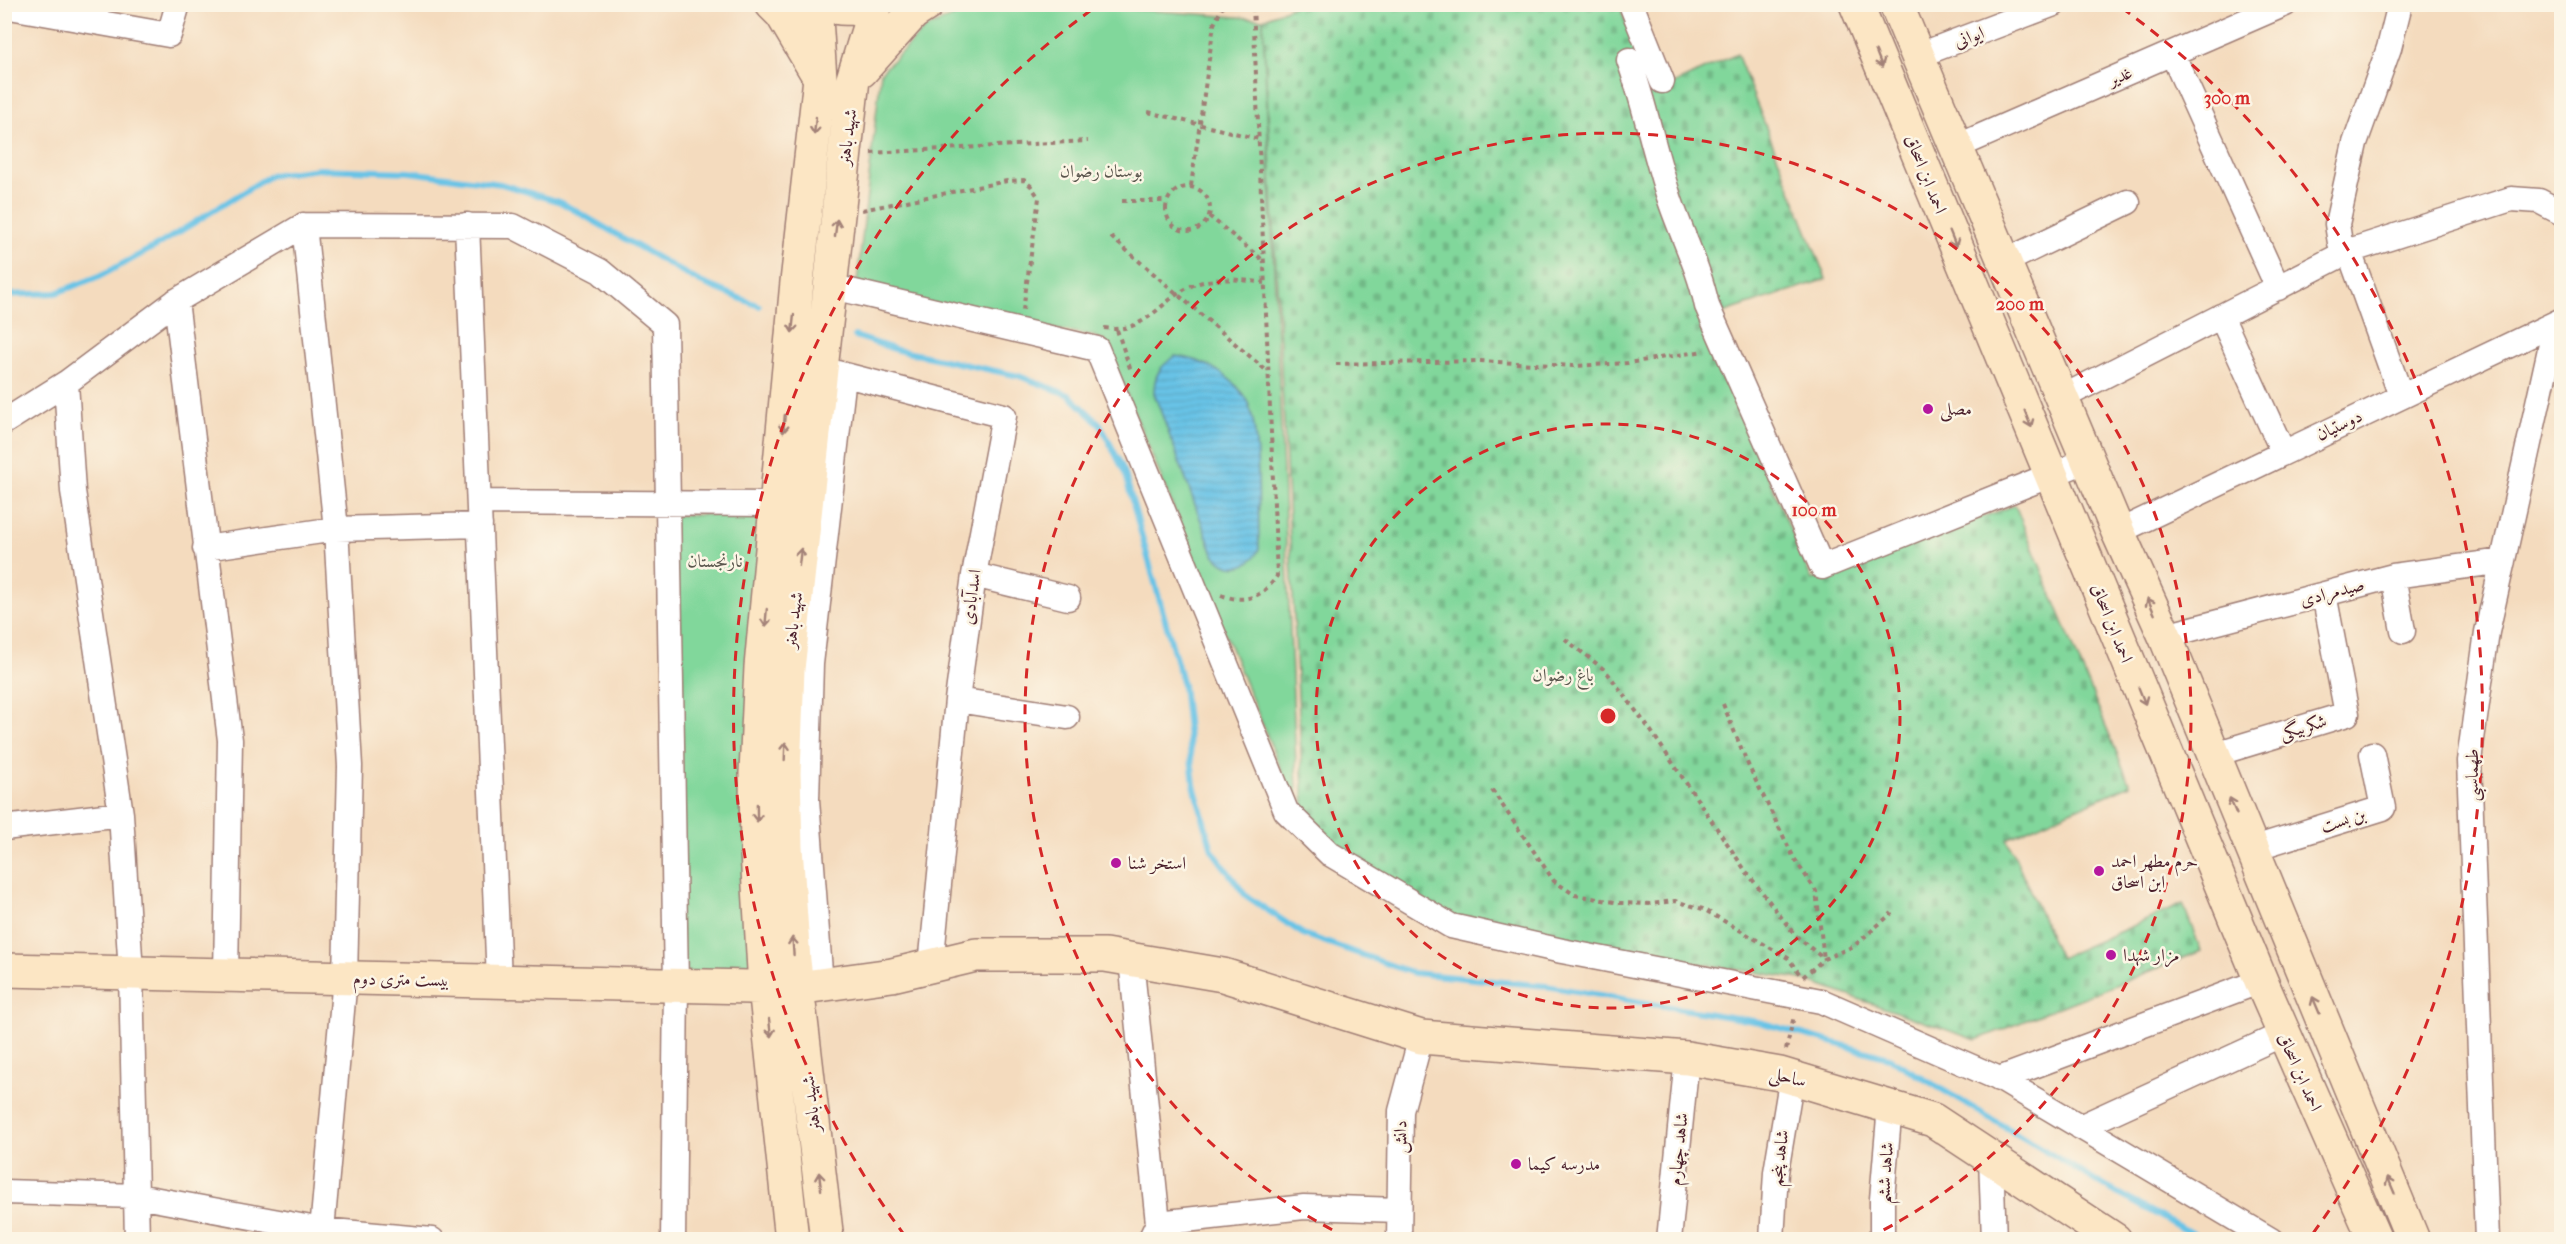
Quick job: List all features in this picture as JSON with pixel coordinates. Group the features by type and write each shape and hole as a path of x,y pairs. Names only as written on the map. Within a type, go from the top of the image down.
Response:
{"main road":[{"path":"772,4 782,14 820,78"},
{"name":"شهید باهنر","path":"792,1239 765,987 757,852 756,772 761,667 776,504 797,282 820,78 815,4"},
{"path":"825,4 840,9 855,9 866,4"},
{"name":"شهید باهنر","path":"827,1239 809,986 786,848 784,773 788,669 833,372 829,286 854,79 876,4"},
{"path":"854,79 913,13 927,4"},
{"name":"احمد ابن اسحاق","path":"1856,4 2283,1034 2375,1239"},
{"name":"احمد ابن اسحاق","path":"1896,4 2118,532 2165,636 2212,755 2414,1239"},
{"name":"بیست متری دوم","path":"4,970 765,987 809,986 892,975 976,955 1105,955 1131,960"},
{"name":"ساحلی","path":"1131,960 1223,975 1421,1037 1788,1067 1933,1120 2114,1239"}],"street":[{"path":"4,6 169,34 178,4"},
{"path":"1631,4 1662,81"},
{"name":"ایوانی","path":"1917,56 2054,4"},
{"name":"غدیر","path":"1956,147 2284,4"},
{"path":"2400,4 2389,48 2355,143 2337,224 2340,243 2349,251 2401,396"},
{"path":"2172,53 2278,288"},
{"path":"1629,60 1640,89 1652,145 1669,198 1701,277 1707,306 1822,567 2088,460"},
{"path":"2061,398 2349,251 2511,199 2539,201 2562,213"},
{"path":"2004,262 2128,202"},
{"path":"304,225 336,530 350,766 345,978 322,1230"},
{"path":"4,422 66,382 176,301 304,225 513,226 600,271 665,325 676,985 673,1239"},
{"path":"467,225 499,981"},
{"path":"829,286 1097,349 1286,811 1330,854 1451,927 1562,951 1799,992 1821,1001 1999,1079 2271,1239"},
{"path":"176,301 230,740 226,975"},
{"path":"2221,316 2283,452"},
{"name":"دوستیان","path":"2118,532 2562,320"},
{"name":"طهماسبی","path":"2487,1239 2469,761 2487,632 2550,349 2562,320"},
{"name":"اسدآبادی","path":"833,372 1004,416 974,575 957,700 931,966"},
{"path":"66,382 73,491 121,814 131,973 137,1239"},
{"path":"205,548 479,513 669,503 776,504"},
{"name":"صیدمرادی","path":"2165,636 2393,576 2503,561"},
{"path":"974,575 1068,597"},
{"path":"2393,576 2403,631"},
{"name":"شکربیگی","path":"2212,755 2347,714 2324,594"},
{"path":"957,700 1067,717"},
{"name":"بن بست","path":"2251,849 2383,808 2372,754"},
{"path":"4,828 121,814"},
{"path":"1131,960 1154,1231 1304,1207 1399,1210"},
{"path":"1999,1079 2261,981"},
{"path":"2080,1127 2283,1034"},
{"name":"دانش","path":"1399,1239 1401,1111 1421,1037"},
{"name":"شاهد چهارم","path":"1669,1239 1687,1058"},
{"name":"شاهد پنجم","path":"1772,1239 1776,1172 1788,1067"},
{"name":"شاهد ششم","path":"1882,1239 1882,1199 1890,1106"},
{"path":"1991,1158 1994,1239"},
{"path":"4,1192 137,1196 298,1232 322,1230 432,1239"}],"path":[{"path":"1191,186 1215,24 1224,4"},
{"path":"1217,592 1234,600 1248,599 1265,591 1277,576 1253,4"},
{"path":"1149,112 1259,139"},
{"path":"845,155 1088,141"},
{"path":"838,214 1007,181 1024,180 1039,198 1023,311 1030,311"},
{"path":"1191,186 1205,194 1209,200 1209,216 1199,228 1192,231 1177,228 1167,217 1167,201 1176,189 1191,186"},
{"path":"1122,201 1167,201"},
{"path":"1209,216 1264,261"},
{"path":"1111,237 1269,373"},
{"path":"1094,326 1117,330 1150,318 1183,290 1216,279 1233,278 1265,283"},
{"path":"1117,330 1133,375"},
{"path":"1336,364 1479,361 1573,366 1628,363 1726,348"},
{"path":"1565,639 1606,671 1663,749 1745,870 1795,935 1824,959"},
{"path":"1723,704 1753,776 1794,858 1816,891 1824,959"},
{"path":"1492,790 1554,881 1575,895 1620,903 1650,904 1676,901 1703,909 1788,958 1799,992 1788,1067"},
{"path":"1799,992 1824,959 1854,946 1892,913"}],"green space":[{"name":"بوستان رضوان","path":"982,4 1077,5 1263,19 1298,811 1105,341 1091,335 917,308 857,283 881,72 926,28"},
{"name":"باغ رضوان","path":"1298,4 1619,5 1654,93 1737,54 1826,279 1701,320 1812,580 2015,505 2130,785 2007,839 2060,958 2183,904 2201,951 1976,1040 1801,979 1451,926 1305,830 1263,19"},
{"name":"نارنجستان","path":"766,512 755,980 674,979 669,516"}],"water":[{"path":"1175,356 1206,365 1225,376 1241,392 1251,413 1257,450 1259,549 1255,557 1243,565 1230,566 1223,563 1212,551 1154,393 1155,381 1159,372 1165,363"}],"waterway":[{"path":"4,295 56,293 102,275 158,245 271,175 319,169 409,172 501,184 560,202 700,282 759,306"},
{"path":"855,336 897,350 1019,376 1069,395 1100,424 1124,471 1183,685 1194,785 1212,850 1245,895 1303,934 1413,973 1546,986 1759,1022 1889,1058 2108,1188 2204,1240"}],"place":[{"name":"مصلی","path":"1928,409"},
{"name":"استخر شنا","path":"1116,863"},
{"name":"حرم مطهر احمد ابن اسحاق","path":"2099,871"},
{"name":"مزار شهدا","path":"2111,955"},
{"name":"مدرسه کیما","path":"1516,1164"}]}
